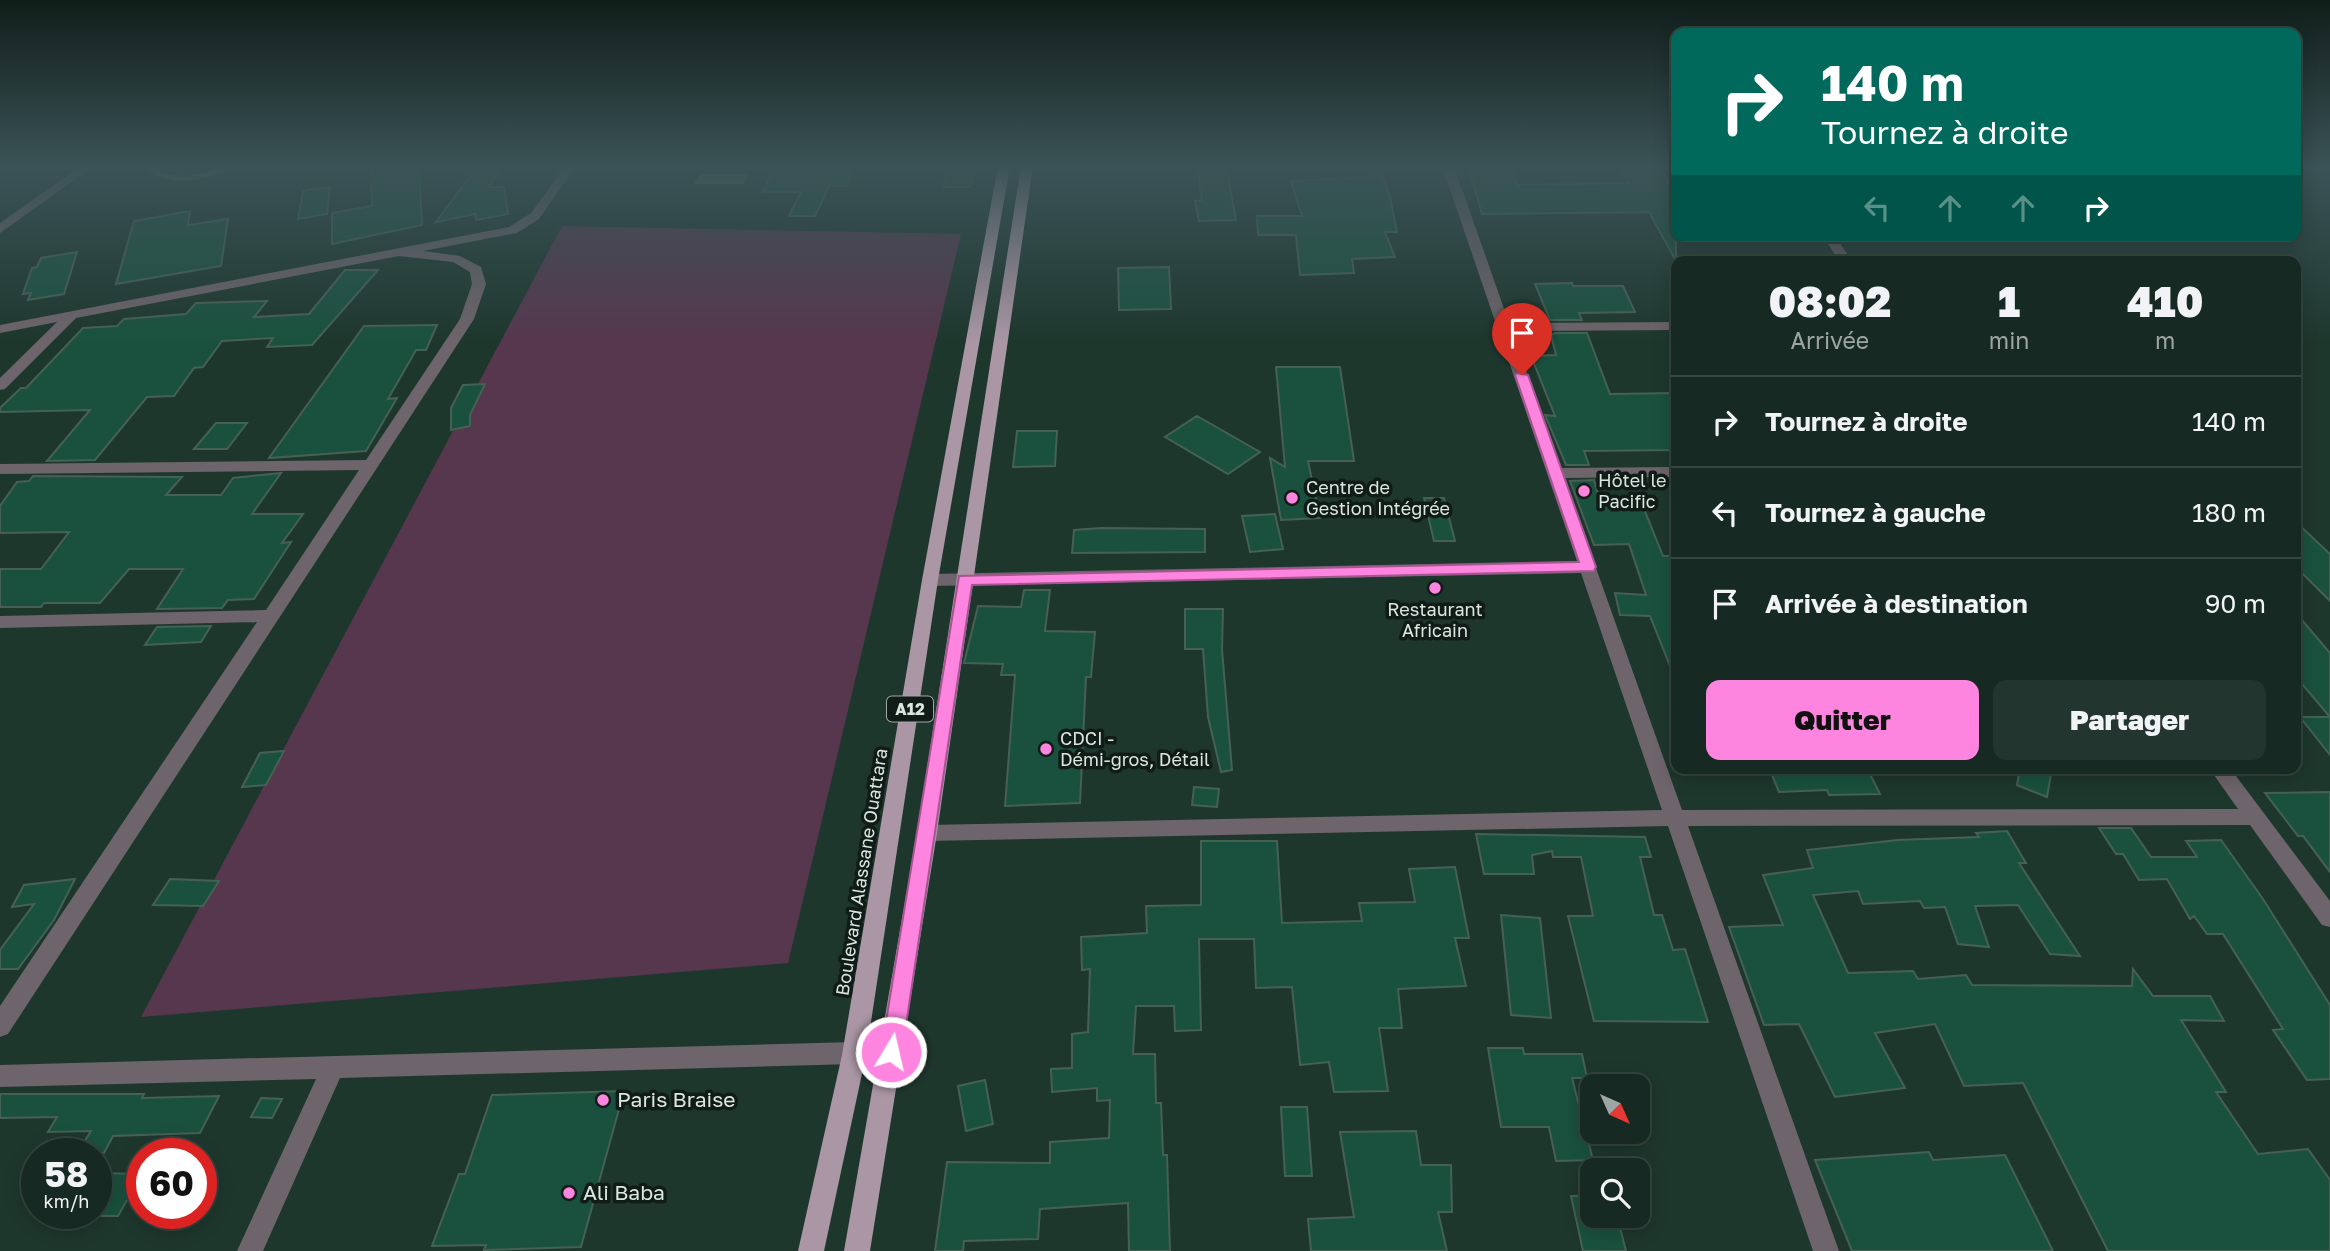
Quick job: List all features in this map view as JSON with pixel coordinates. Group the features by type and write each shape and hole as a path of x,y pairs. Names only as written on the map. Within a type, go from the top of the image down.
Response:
{"main road":[{"name":"Boulevard Alassane Ouattara","path":"811,1251 854,1055 930,580 993,224"},
{"name":"A12","path":"857,1251 927,833 1018,224"},
{"path":"980,300 1007,299"}],"street":[{"path":"0,329 398,252 526,224"},
{"path":"1469,224 1826,1251"},
{"path":"0,1026 467,319 479,284 476,270 457,259 398,252"},
{"path":"0,386 72,315"},
{"path":"1505,327 1671,326"},
{"path":"0,469 371,465"},
{"path":"1556,473 1671,472"},
{"path":"930,580 1588,567"},
{"path":"0,622 269,616"},
{"path":"2223,774 2330,918"},
{"path":"927,833 1675,818 2255,817"},
{"path":"0,1076 891,1052"},
{"path":"250,1251 333,1068"}],"shaded area":[{"path":"562,226 961,234 788,963 141,1017"}],"building":[{"path":"133,224 227,224 221,266 116,284"},
{"path":"332,224 422,224 422,225 332,244"},
{"path":"1257,224 1395,224 1397,232 1385,232 1395,257 1352,259 1354,273 1300,275 1296,235 1258,235"},
{"path":"1656,224 1671,224 1671,242 1676,242 1676,256 1673,256"},
{"path":"77,252 64,294 28,300 31,293 23,294 32,268 37,267 41,258"},
{"path":"1169,267 1171,309 1119,310 1118,268"},
{"path":"345,270 378,270 312,345 267,347 273,338 222,341 203,367 194,368 174,396 147,397 95,460 47,461 90,410 0,412 0,408 21,388 26,388 83,328 117,326 124,319 186,314 196,303 267,301 254,317 309,314"},
{"path":"1572,283 1573,286 1623,286 1635,312 1579,313 1582,320 1550,320 1535,284"},
{"path":"437,325 426,350 416,350 388,399 397,398 366,451 269,458 364,326"},
{"path":"1587,333 1610,394 1671,393 1671,450 1584,451 1589,465 1566,465 1545,415 1555,416 1531,356 1556,355 1551,335"},
{"path":"1276,367 1340,367 1354,461 1308,461 1320,518 1281,520 1270,458 1285,467"},
{"path":"485,384 470,415 470,426 451,430 451,408 463,385"},
{"path":"1197,416 1260,452 1228,474 1165,437"},
{"path":"216,423 247,423 227,449 194,449"},
{"path":"1017,431 1057,431 1055,466 1013,467"},
{"path":"281,473 252,514 303,514 282,543 291,542 254,599 228,600 222,608 157,609 183,569 129,569 100,603 44,603 41,607 0,607 0,569 41,569 69,532 0,533 0,506 17,482 29,481 33,476 182,477 166,495 221,495 233,478"},
{"path":"1594,480 1601,504 1642,504 1663,556 1671,556 1671,668 1650,616 1620,615 1615,593 1646,595 1629,544 1594,545 1570,481"},
{"path":"1424,498 1444,498 1455,541 1434,541"},
{"path":"1275,514 1283,549 1250,552 1242,516"},
{"path":"2301,527 2330,554 2330,601 2301,572"},
{"path":"1205,529 1205,552 1072,553 1074,530"},
{"path":"1024,590 1050,590 1045,631 1095,632 1091,677 1086,677 1080,803 1005,806 1015,675 1001,675 1003,664 964,663 978,606 1021,607"},
{"path":"1185,609 1223,609 1222,649 1232,770 1221,772 1208,717 1203,649 1185,649"},
{"path":"2301,619 2330,653 2330,717 2301,683"},
{"path":"211,626 201,642 145,645 157,627"},
{"path":"2330,717 2330,755 2301,718"},
{"path":"284,751 266,785 242,787 260,753"},
{"path":"1772,774 1870,774 1880,794 1829,795 1827,790 1779,792"},
{"path":"2019,774 2051,774 2047,797 2017,785"},
{"path":"1194,787 1219,789 1217,807 1192,805"},
{"path":"2330,792 2330,872 2265,793"},
{"path":"2099,828 2131,828 2151,857 2197,857 2186,841 2221,840 2263,899 2330,1005 2330,1079 2307,1080 2273,1030 2283,1029 2223,934 2207,934 2194,916 2190,919 2167,879 2139,880 2123,854 2116,854"},
{"path":"2007,831 2026,863 2019,863 2080,956 2050,954 2018,905 1975,906 1989,947 1958,944 1945,907 1924,908 1920,901 1863,904 1858,891 1813,895 1848,973 1913,971 1918,979 1966,975 1972,985 2132,986 2133,969 2153,996 2210,996 2224,1021 2181,1020 2226,1092 2216,1092 2258,1154 2308,1149 2330,1180 2330,1251 2108,1251 2023,1083 1964,1086 1935,1024 1875,1033 1905,1088 1835,1097 1799,1024 1764,1025 1729,927 1783,925 1763,875 1813,868 1807,850 1898,840 1979,837 1976,833"},
{"path":"1476,834 1645,837 1651,857 1640,857 1654,915 1662,915 1673,950 1685,949 1708,1022 1594,1021 1568,916 1593,916 1581,857 1553,857 1552,851 1532,855 1534,874 1484,874"},
{"path":"1201,841 1277,841 1282,923 1362,921 1359,903 1415,902 1409,869 1455,867 1469,938 1455,938 1466,986 1398,989 1402,1028 1379,1028 1388,1091 1334,1092 1329,1062 1300,1065 1292,987 1256,988 1254,939 1199,939 1201,1030 1175,1031 1174,1006 1136,1006 1133,1054 1155,1054 1156,1103 1161,1103 1163,1155 1167,1155 1170,1251 1129,1251 1128,1203 1040,1209 1038,1239 964,1241 963,1251 935,1251 947,1162 1050,1163 1050,1142 1109,1138 1110,1100 1097,1101 1097,1088 1052,1092 1051,1069 1072,1068 1072,1034 1088,1032 1090,969 1082,970 1081,937 1147,933 1146,906 1201,905"},
{"path":"75,879 54,920 18,969 0,969 0,950 34,904 12,907 24,885"},
{"path":"170,879 219,881 203,906 153,905"},
{"path":"1501,915 1540,918 1551,1018 1511,1015"},
{"path":"1488,1048 1523,1048 1524,1054 1582,1054 1586,1074 1580,1074 1580,1078 1572,1078 1580,1109 1580,1144 1589,1144 1592,1158 1556,1161 1549,1127 1501,1127"},
{"path":"985,1080 993,1124 966,1131 958,1086"},
{"path":"624,1091 581,1247 484,1250 486,1245 432,1246 459,1174 465,1174 492,1095"},
{"path":"0,1094 144,1094 142,1098 219,1096 200,1133 87,1138 91,1131 48,1132 57,1117 0,1118"},
{"path":"261,1098 282,1099 272,1118 251,1117"},
{"path":"1281,1107 1307,1107 1312,1176 1285,1176"},
{"path":"1416,1131 1421,1165 1451,1165 1452,1212 1438,1212 1447,1251 1311,1251 1308,1219 1354,1217 1340,1132"},
{"path":"1929,1152 1933,1160 2005,1155 2053,1251 1852,1251 1815,1160"},
{"path":"112,1173 126,1174 126,1202 118,1216 112,1216"},
{"path":"1571,1196 1580,1196 1580,1228 1620,1228 1626,1251 1583,1251"}],"place":[{"name":"Hôtel le Pacific","path":"1584,491"},
{"name":"Centre de Gestion Intégrée","path":"1292,498"},
{"name":"Restaurant Africain","path":"1435,588"},
{"name":"CDCI - Démi-gros, Détail","path":"1046,749"},
{"name":"Paris Braise","path":"603,1100"},
{"name":"Ali Baba","path":"569,1193"}],"route":[{"path":"891,1052 965,580 1588,567 1522,375"}]}
